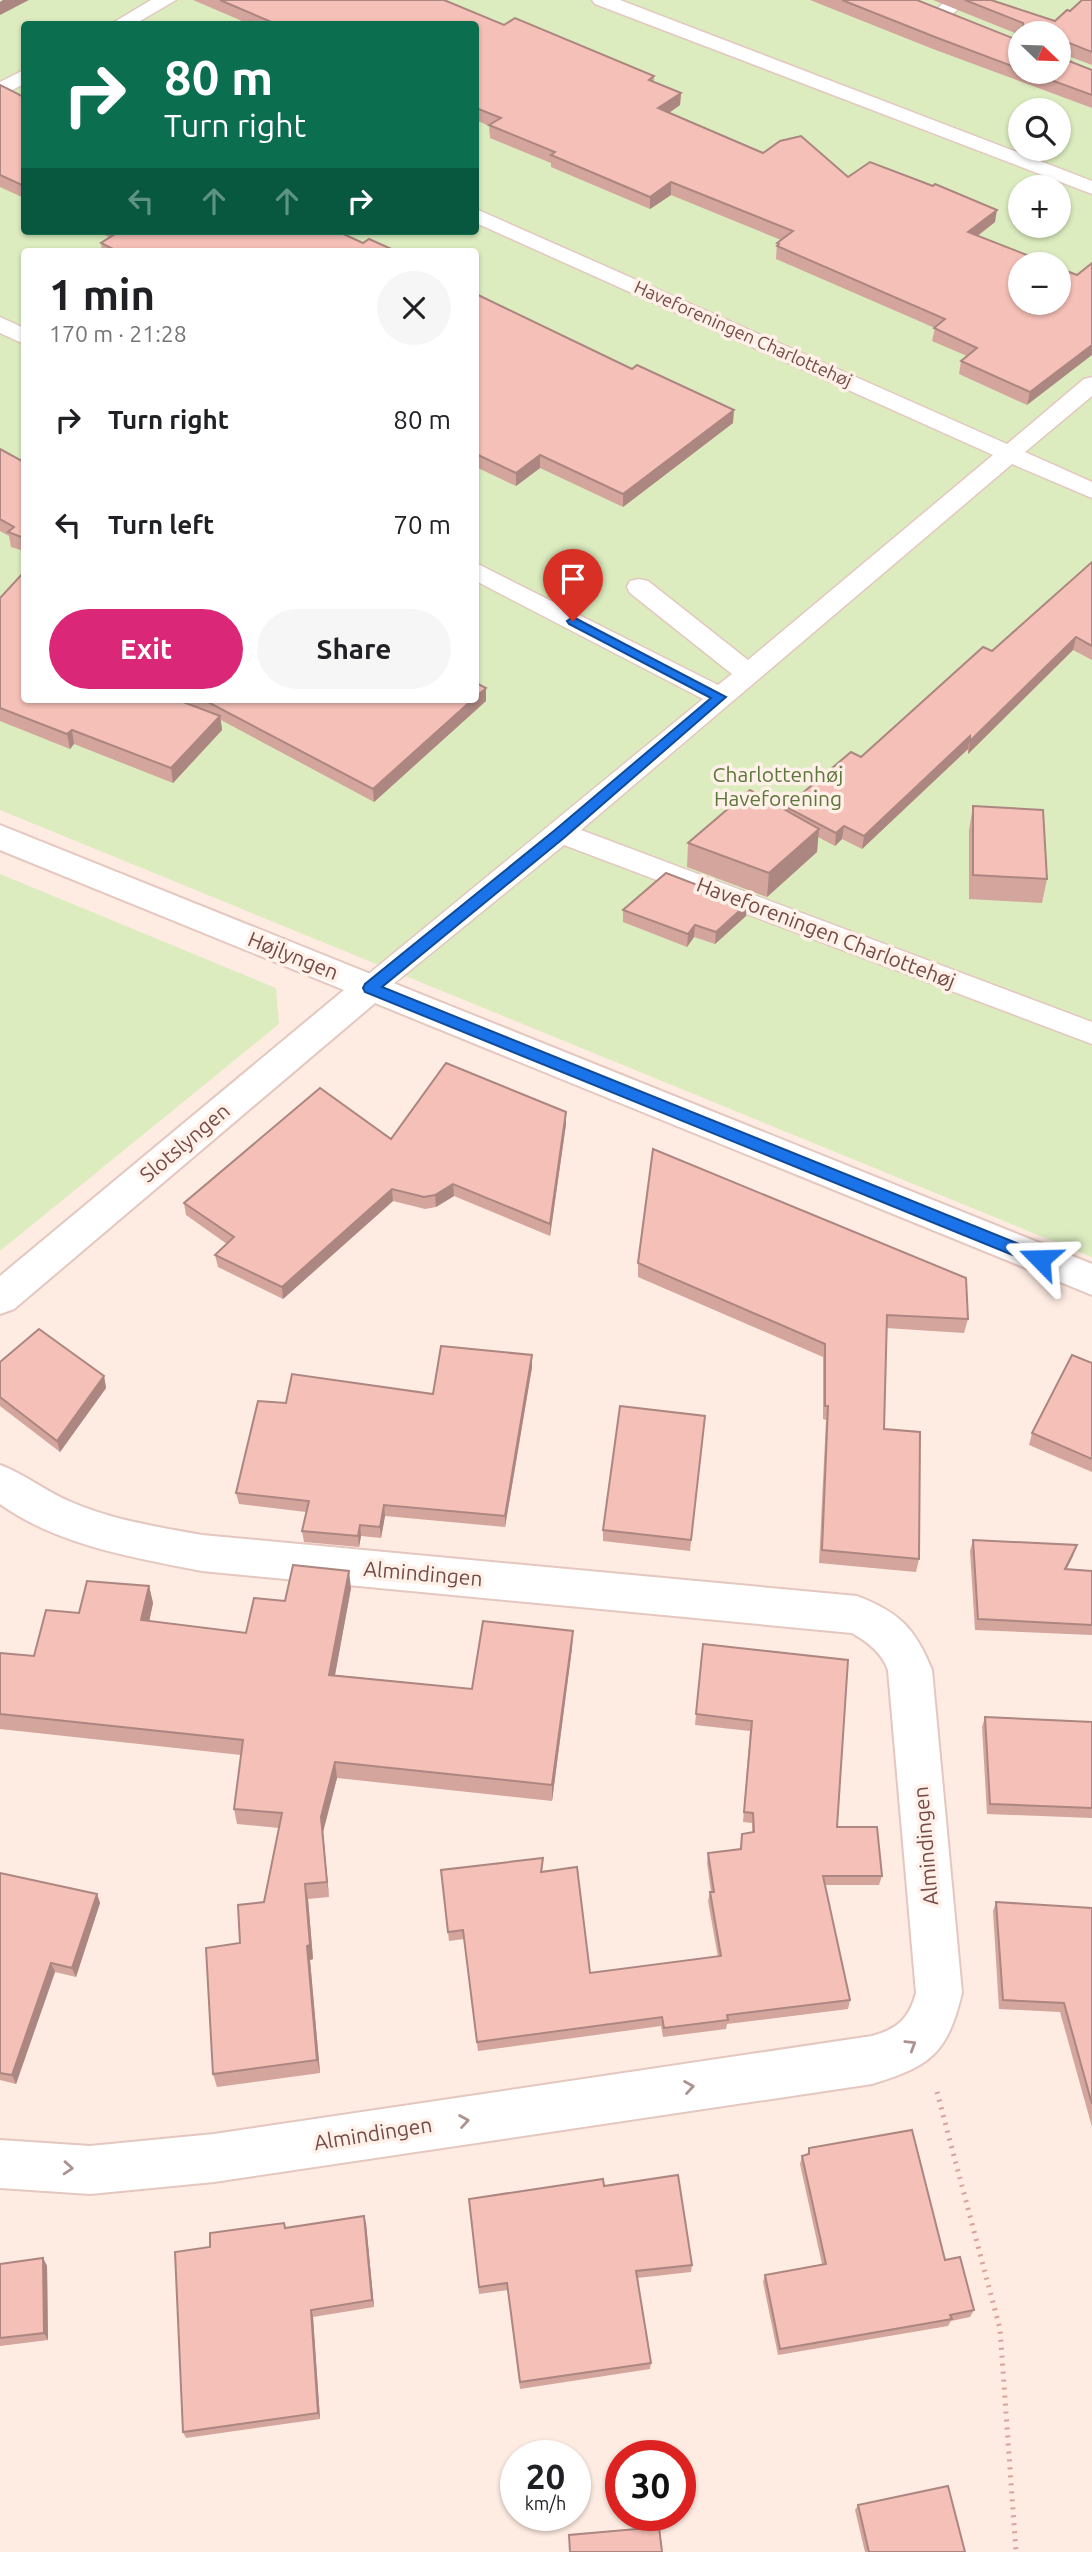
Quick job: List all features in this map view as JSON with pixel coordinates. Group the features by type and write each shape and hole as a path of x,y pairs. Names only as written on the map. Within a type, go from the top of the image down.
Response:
{"street":[{"name":"Højlyngen","path":"0,837 1092,1280"},
{"name":"Slotslyngen","path":"0,1298 370,988"},
{"name":"Almindingen","path":"0,1482 39,1507 91,1528 146,1543 202,1553 857,1615 875,1623 903,1649 910,1670 939,1993 933,2020 919,2042 898,2053 872,2060 214,2158 90,2170 0,2164"}],"lane":[{"path":"127,21 166,0"},
{"path":"602,0 1092,188"},
{"path":"942,13 959,0"},
{"path":"920,4 964,22"},
{"path":"0,90 21,78"},
{"name":"Haveforeningen Charlottehøj","path":"479,216 1092,491"},
{"path":"0,324 21,335"},
{"path":"370,988 560,833 1092,384"},
{"path":"479,573 720,697"},
{"path":"639,587 749,674"},
{"name":"Haveforeningen Charlottehøj","path":"560,833 1092,1034"}],"path":[{"path":"919,2042 942,2106 1000,2329 1016,2552"}],"green space":[{"name":"Charlottenhøj Haveforening","path":"0,0 890,0 1008,65 1008,84 1071,84 1071,76 1092,84 1092,1257 0,810"},
{"path":"921,0 1092,0 1092,70 1071,61 1071,21 1008,21 1008,35"},
{"path":"0,874 276,988 279,1024 0,1251"}],"building":[{"path":"220,0 444,0 504,25 515,18 654,76 649,80 681,93 658,108 763,153 780,141 801,136 848,177 870,162 933,186 935,184 997,210 968,232 1019,252 1008,252 1008,315 1071,315 1071,273 1077,275 1092,263 1092,345 1030,392 961,361 977,348 934,328 945,319 777,246 777,243 793,231 671,182 650,197 551,155 555,152 489,125 501,118 479,109 479,21 269,21"},
{"path":"842,0 917,0 1008,36 1008,64"},
{"path":"965,0 991,0 1055,21 1018,21"},
{"path":"1082,0 1092,0 1092,52 1071,44 1071,21 1055,21"},
{"path":"1071,62 1092,70 1092,95 1062,84 1071,84"},
{"path":"0,85 21,96 21,185 0,175"},
{"path":"114,235 346,235 363,243 369,239 389,248 111,248 101,243"},
{"path":"479,295 632,369 637,365 734,410 623,494 540,455 516,473 479,455"},
{"path":"0,449 21,460 21,537 8,532 14,527 0,519"},
{"path":"1092,562 1092,646 1076,637 970,741 970,736 864,836 844,826 836,833 786,807 851,752 861,757 983,647 992,651"},
{"path":"21,575 21,703 186,703 220,716 171,768 72,730 67,734 0,708 0,598"},
{"path":"479,684 486,688 479,694"},
{"path":"210,703 469,703 373,789"},
{"path":"750,790 819,829 769,873 688,843"},
{"path":"973,806 1043,810 1047,879 973,875"},
{"path":"666,873 747,904 716,932 695,925 688,934 623,910"},
{"path":"446,1063 566,1112 550,1224 453,1184 435,1195 424,1197 392,1189 282,1287 215,1255 234,1237 184,1203 320,1088 391,1139"},
{"path":"653,1149 966,1278 968,1319 887,1315 884,1429 920,1432 919,1559 822,1550 828,1406 825,1406 825,1344 638,1263"},
{"path":"39,1329 104,1376 57,1441 0,1397 0,1362"},
{"path":"441,1346 532,1355 505,1516 384,1505 380,1527 360,1525 358,1536 302,1531 309,1501 236,1493 258,1401 286,1403 292,1374 433,1394"},
{"path":"1072,1355 1092,1363 1092,1459 1032,1433"},
{"path":"620,1406 705,1416 691,1540 603,1530"},
{"path":"973,1540 1077,1545 1065,1569 1092,1571 1092,1625 978,1619"},
{"path":"293,1565 349,1571 329,1675 472,1689 483,1621 573,1631 552,1785 335,1762 321,1817 327,1882 305,1884 310,1945 307,1946 317,2060 213,2074 206,1948 240,1943 238,1905 264,1902 282,1813 234,1809 243,1740 0,1714 0,1653 34,1656 46,1610 79,1613 87,1581 149,1586 141,1620 246,1633 254,1598 285,1601"},
{"path":"703,1644 848,1660 837,1827 877,1827 882,1876 823,1876 850,2000 727,2015 728,2020 664,2028 662,2017 477,2042 463,1930 448,1932 441,1870 543,1858 541,1872 577,1867 590,1973 721,1956 710,1892 714,1892 708,1853 741,1849 742,1834 754,1832 753,1813 744,1812 752,1721 696,1714"},
{"path":"985,1717 1092,1722 1092,1808 990,1804"},
{"path":"0,1873 97,1894 72,1968 51,1963 12,2075 0,2073"},
{"path":"996,1902 1092,1908 1092,2104 1064,2003 1003,2000"},
{"path":"912,2130 945,2260 960,2257 974,2310 950,2315 952,2319 780,2349 765,2275 826,2264 802,2156 809,2154 809,2148"},
{"path":"678,2175 692,2265 636,2271 651,2363 520,2382 507,2283 479,2287 469,2199 603,2179 604,2186"},
{"path":"364,2216 372,2300 311,2310 318,2413 183,2432 175,2252 210,2247 210,2233 284,2223 285,2228"},
{"path":"43,2258 44,2333 0,2338 0,2264"},
{"path":"948,2486 965,2552 869,2552 858,2505"},
{"path":"659,2531 662,2552 570,2552 569,2535"}],"route":[{"path":"573,621 720,697 560,833 370,988 1040,1259"}]}
